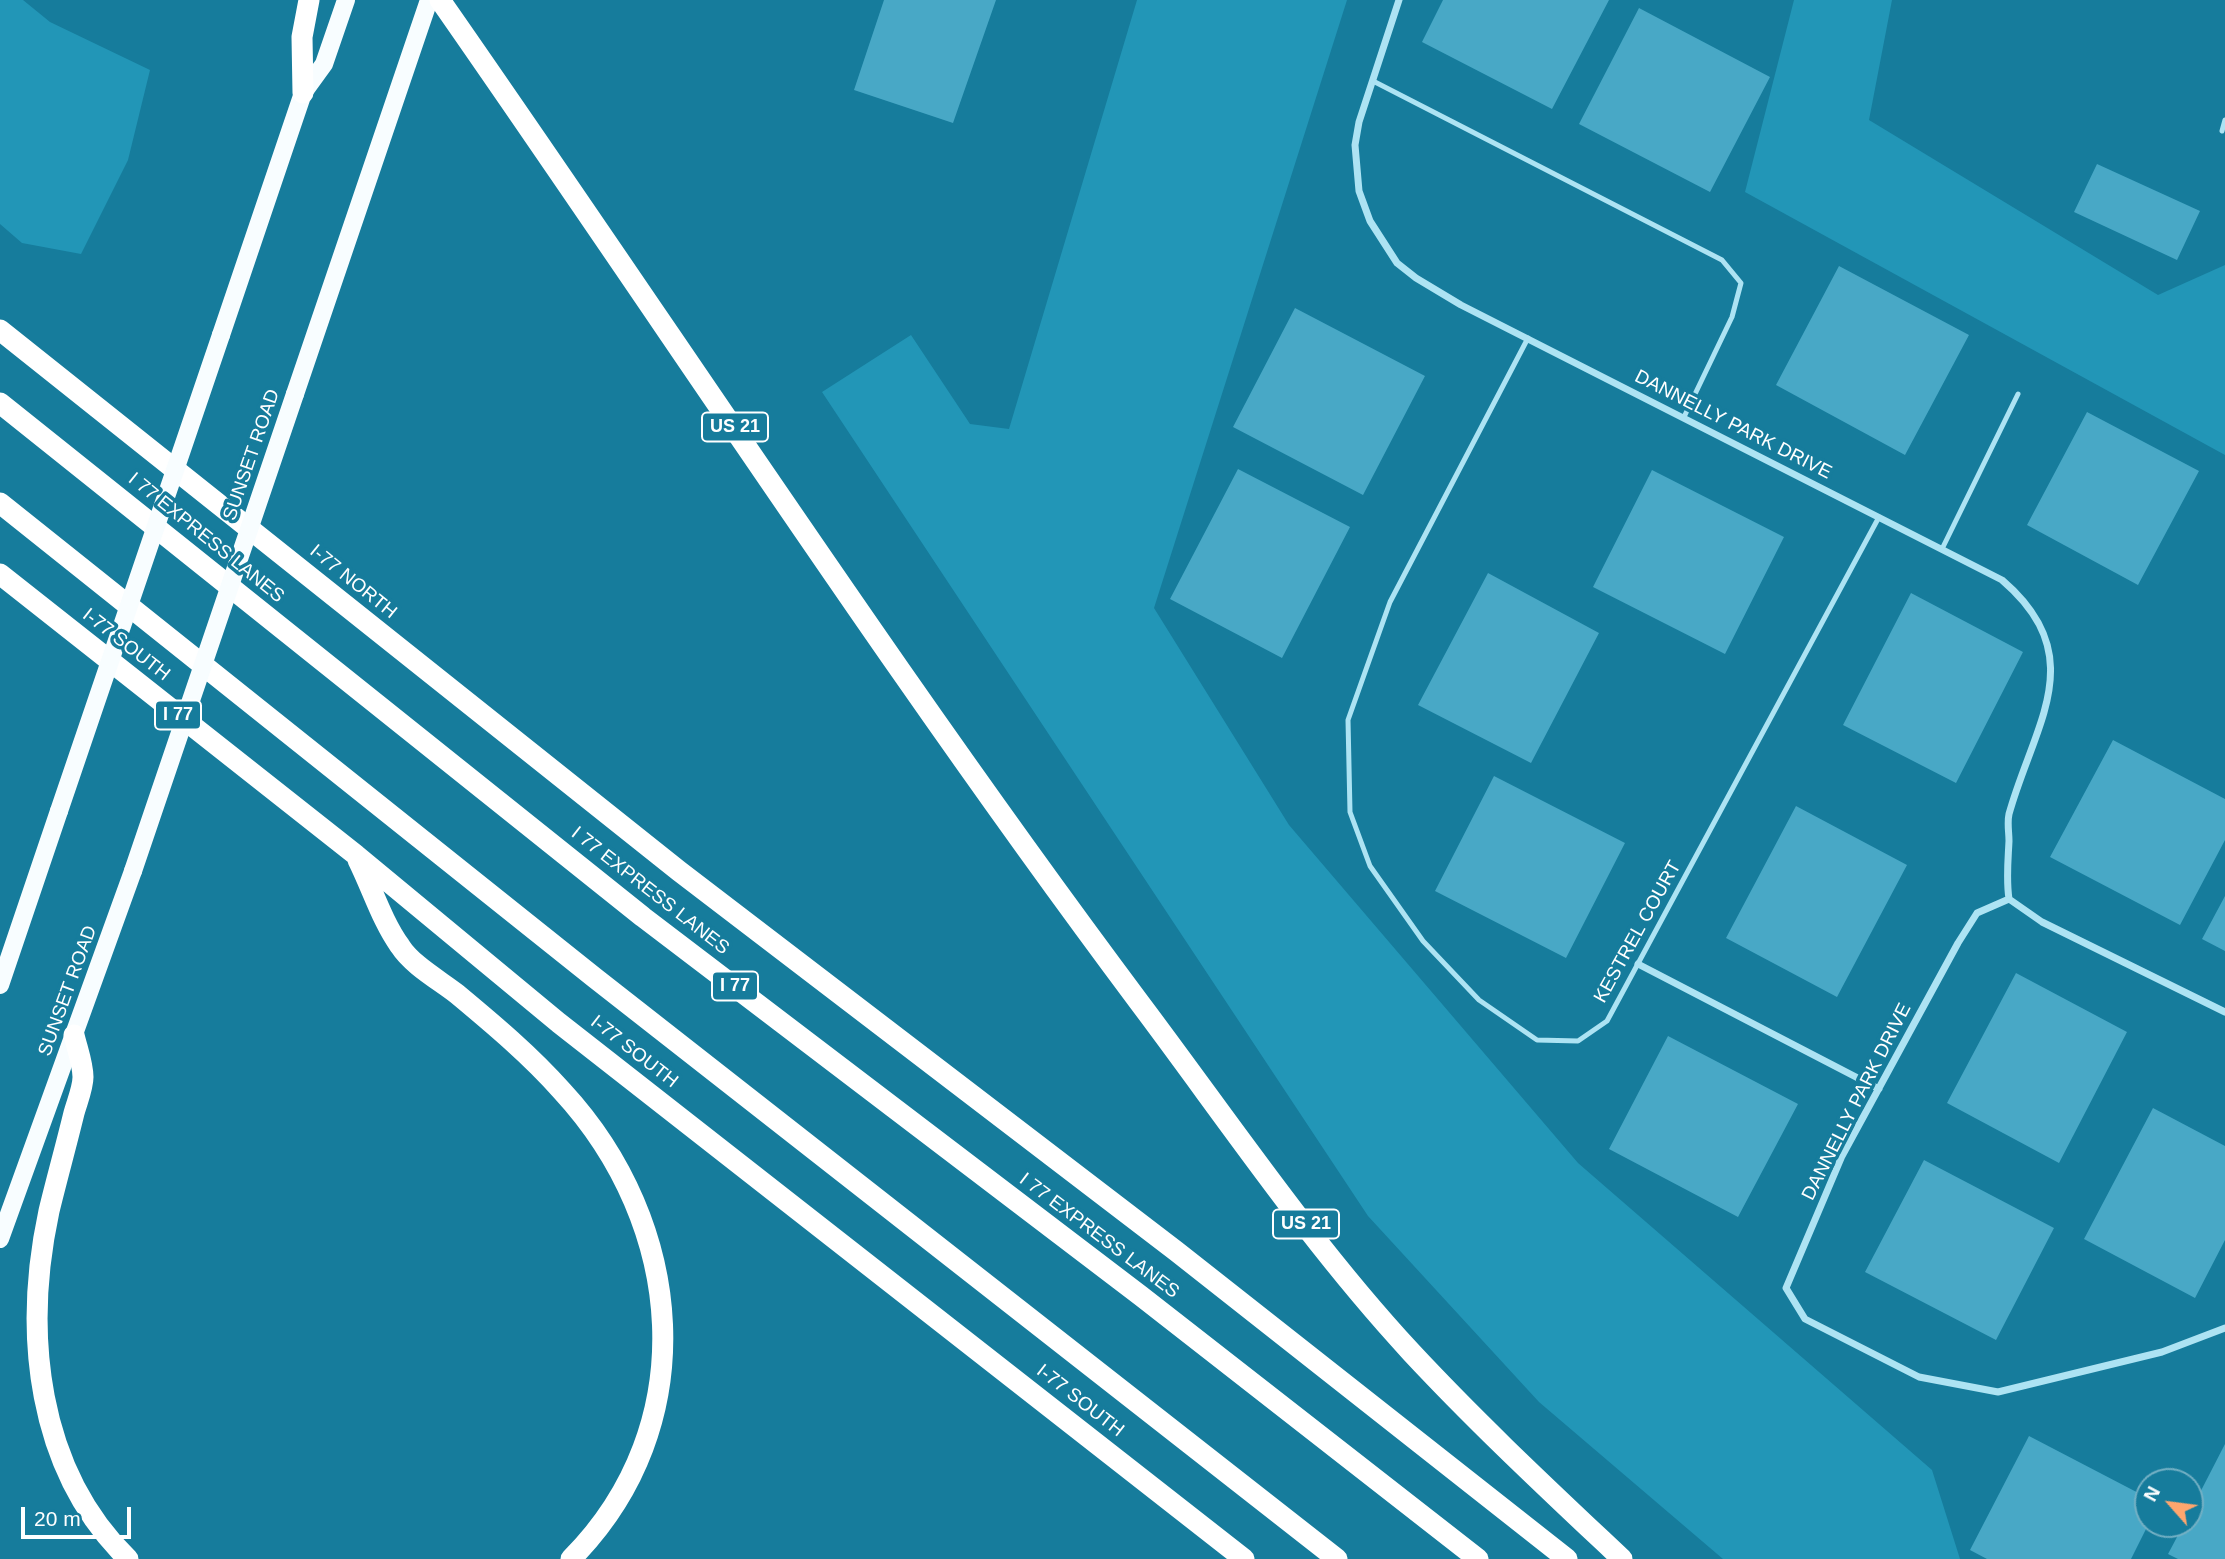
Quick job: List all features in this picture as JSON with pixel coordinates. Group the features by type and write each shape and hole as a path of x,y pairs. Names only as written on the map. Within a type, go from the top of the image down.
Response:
{"highway":[{"path":"303,93 302,37 309,0"},
{"name":"US 21","path":"440,0 1029,854 1321,1244 1410,1351 1622,1559"},
{"name":"I-77 NORTH","path":"0,330 679,871 1176,1251 1567,1559"},
{"name":"I 77 EXPRESS LANES","path":"0,403 643,916 1130,1287 1478,1559"},
{"path":"0,503 595,978 1337,1559"},
{"name":"I-77 SOUTH","path":"0,574 356,855 559,1023 1244,1559"},
{"path":"356,855 400,948 495,1025 562,1090 592,1126 635,1201 648,1236 658,1272 663,1310 662,1377 655,1409 647,1439 619,1499 571,1559"},
{"path":"74,1035 83,1077 49,1212 40,1272 38,1317 43,1397 51,1432 78,1495 128,1559"}],"main road":[{"path":"0,985 303,93 324,64 345,0"},
{"name":"SUNSET ROAD","path":"0,1239 133,871 429,0"}],"street":[{"name":"DANNELLY PARK DRIVE","path":"1399,0 1359,122 1355,166 1367,211 1384,247 1416,278 2002,580 2032,610 2046,635 2052,671 2041,728 2008,817 2005,871 2010,900 1977,913 1842,1156 1786,1288 1805,1319 1919,1377 1998,1392 2162,1352 2225,1328"},
{"path":"2010,900 2042,922 2225,1012"},
{"path":"1639,964 1879,1089"}],"lane":[{"path":"1373,80 1722,260 1741,283 1732,317 1684,417"},
{"path":"2222,131 2225,120"},
{"name":"KESTREL COURT","path":"1528,338 1390,602 1348,720 1350,812 1370,866 1423,941 1479,1000 1537,1040 1578,1041 1607,1021 1879,517"},
{"path":"1942,550 2018,394"}],"shaded area":[{"path":"0,0 23,0 50,22 150,70 128,160 81,254 22,243 0,224"},
{"path":"1137,0 1347,0 1154,608 1289,825 1578,1163 1932,1470 1960,1559 1723,1559 1539,1402 1368,1216 822,392 911,335 970,424 1009,429"},
{"path":"1794,0 1892,0 1869,120 2158,295 2225,265 2225,455 1745,192"}],"building":[{"path":"884,0 996,0 953,123 854,90"},
{"path":"1443,0 1609,0 1552,109 1422,42"},
{"path":"1639,8 1770,77 1710,192 1579,124"},
{"path":"2097,164 2200,211 2177,260 2074,212"},
{"path":"1839,266 1969,335 1905,455 1776,385"},
{"path":"1295,308 1425,376 1363,495 1233,427"},
{"path":"2087,412 2199,471 2138,585 2027,525"},
{"path":"1238,469 1350,527 1282,658 1170,599"},
{"path":"1652,470 1784,537 1725,654 1593,587"},
{"path":"1488,573 1599,633 1531,763 1418,705"},
{"path":"1911,593 2023,652 1956,783 1843,725"},
{"path":"2113,740 2225,799 2225,840 2180,925 2050,857"},
{"path":"1494,776 1625,843 1566,958 1435,891"},
{"path":"1796,806 1907,865 1837,997 1726,938"},
{"path":"2225,896 2225,951 2202,939"},
{"path":"2016,973 2127,1032 2059,1163 1947,1103"},
{"path":"1668,1036 1798,1104 1738,1217 1609,1149"},
{"path":"2153,1108 2225,1146 2225,1240 2195,1298 2084,1239"},
{"path":"1924,1160 2054,1228 1996,1340 1865,1272"},
{"path":"2029,1436 2134,1491 2134,1538 2142,1538 2131,1559 1987,1559 1970,1550"},
{"path":"2225,1444 2225,1559 2178,1559 2168,1554 2177,1538 2204,1538 2204,1485"}]}
